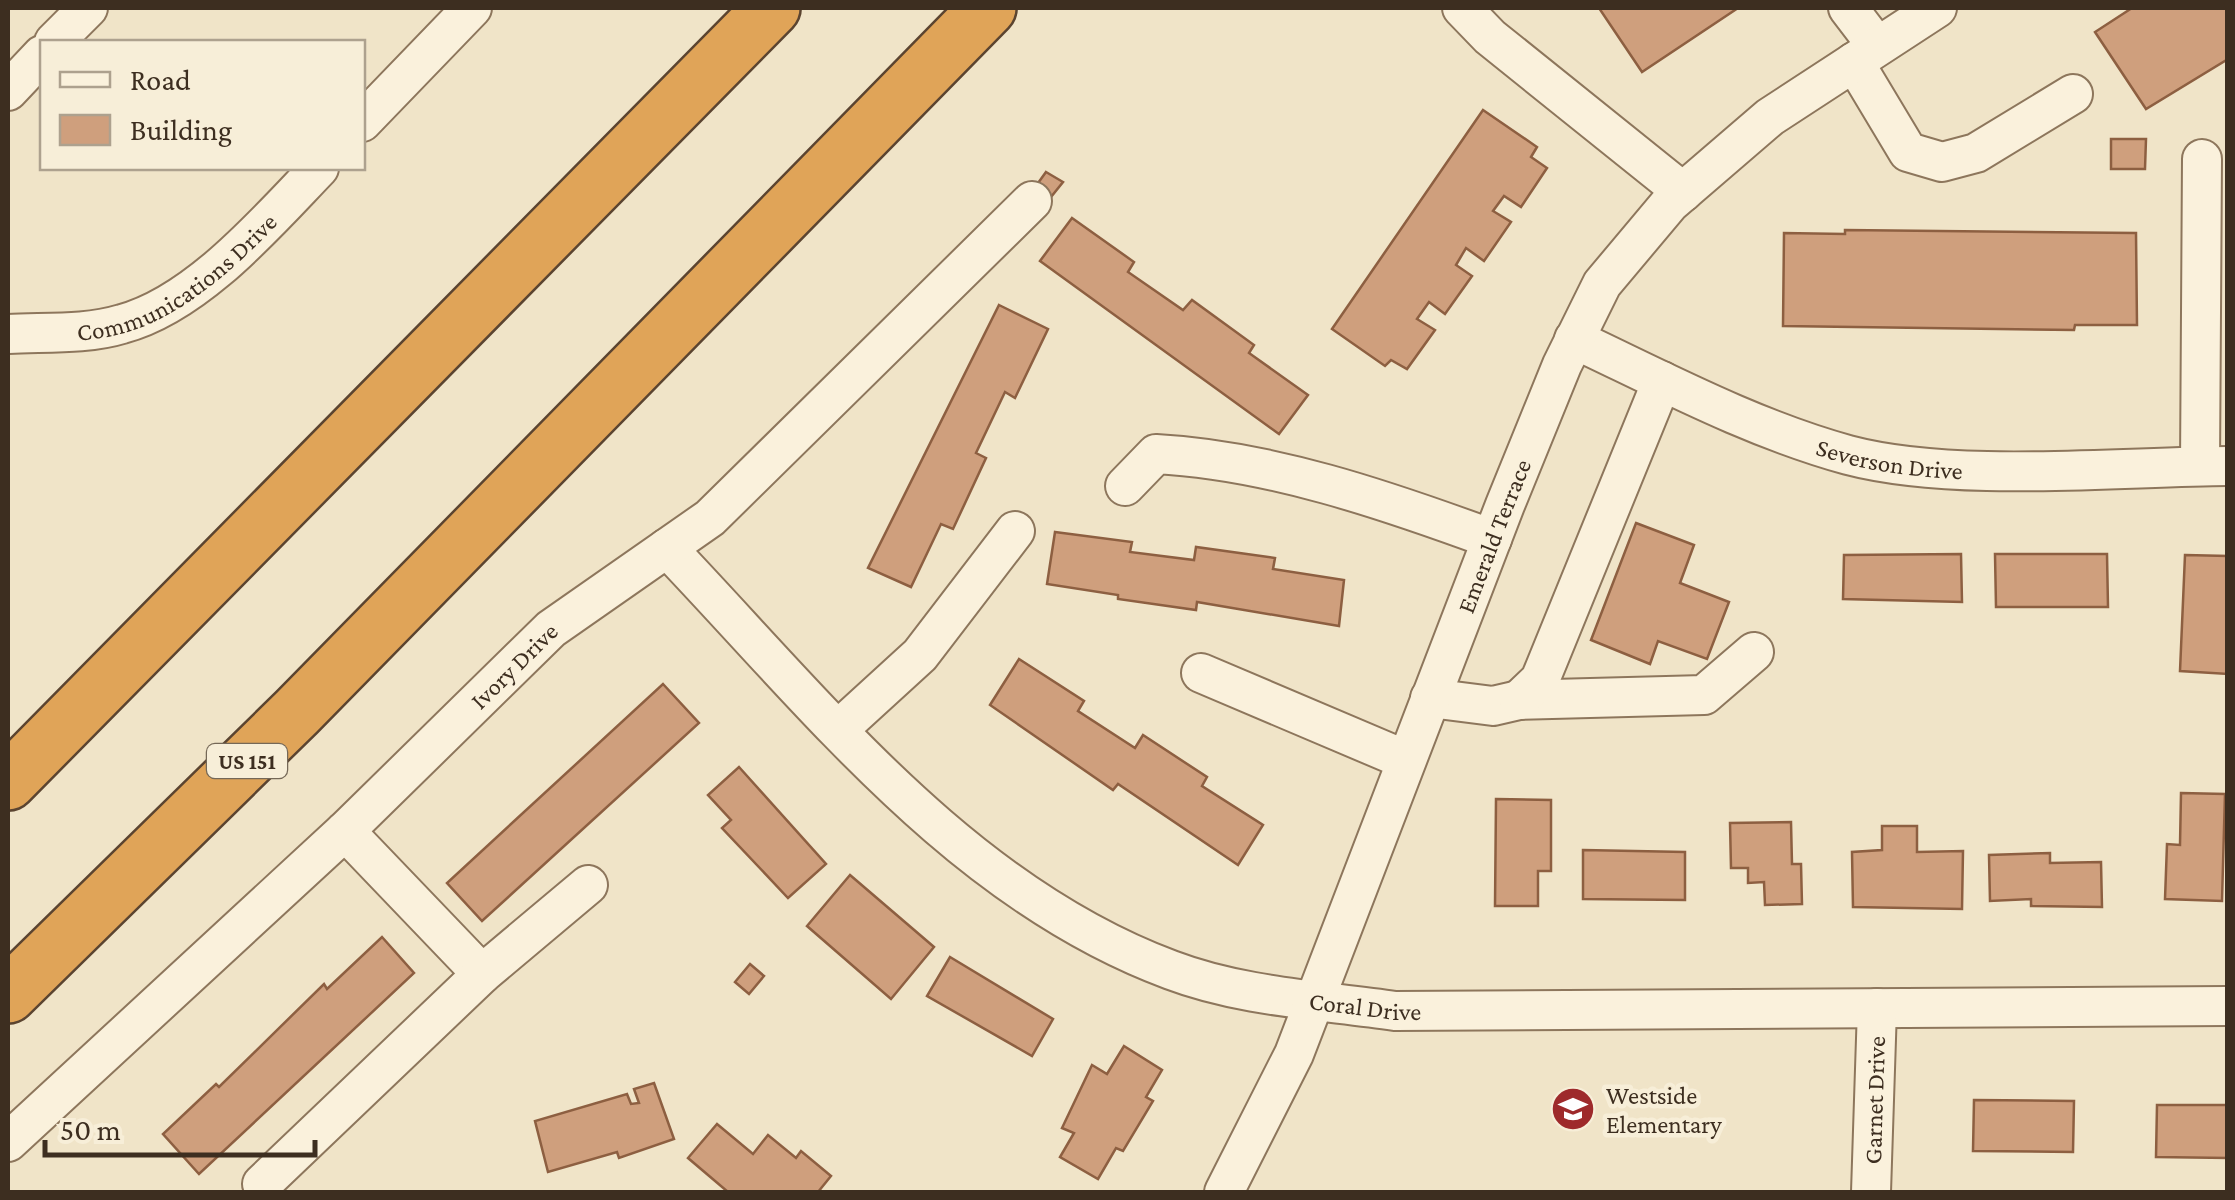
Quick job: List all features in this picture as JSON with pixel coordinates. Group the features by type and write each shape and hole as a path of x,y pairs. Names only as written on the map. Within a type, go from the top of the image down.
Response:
{"highway":[{"path":"440,348 740,8"},
{"path":"8,782 772,8"},
{"name":"US 151","path":"8,995 310,699 988,8"},
{"path":"910,89 1000,8"}],"street":[{"path":"56,40 88,8"},
{"path":"365,119 472,8"},
{"path":"1462,8 1490,38 1683,192"},
{"path":"1848,8 1908,152 1942,162 1976,153 2073,94"},
{"name":"Emerald Terrace","path":"1224,1192 1294,1054 1492,539 1574,340 1602,284 1683,192 1770,117 1936,8"},
{"path":"8,91 40,57"},
{"path":"2202,159 2215,321 2214,466"},
{"name":"Communications Drive","path":"8,334 126,324 188,291 233,254 317,170"},
{"name":"Ivory Drive","path":"8,1142 345,830 550,630 710,518 1032,201"},
{"name":"Severson Drive","path":"1574,340 1724,410 1848,455 1970,469 2214,466"},
{"path":"1518,700 1540,680 1662,381"},
{"path":"1125,486 1156,454 1186,455 1359,491 1492,539"},
{"path":"839,729 920,655 1016,531"},
{"name":"Coral Drive","path":"668,548 839,729 955,842 1076,926 1172,970 1270,996 1396,1011 2228,1006"},
{"path":"1430,698 1493,706 1518,700 1704,696 1754,652"},
{"path":"1201,673 1406,760"},
{"path":"345,830 482,974"},
{"path":"262,1184 482,974 588,885"},
{"name":"Garnet Drive","path":"1871,1192 1878,1008"}],"building":[{"path":"1599,8 1738,8 1642,72"},
{"path":"2132,8 2228,8 2228,59 2146,109 2095,32"},
{"path":"1483,110 1537,147 1531,157 1547,168 1521,207 1504,196 1493,211 1511,222 1484,261 1466,248 1456,265 1472,276 1445,314 1429,302 1417,319 1435,330 1407,369 1391,360 1385,366 1332,329"},
{"path":"2111,139 2146,139 2145,169 2111,169"},
{"path":"1046,172 1063,182 1047,202 1033,190"},
{"path":"1072,218 1134,262 1128,272 1183,310 1192,300 1254,345 1249,353 1308,395 1279,434 1040,261"},
{"path":"1845,230 2136,233 2137,325 2075,325 2074,330 1783,326 1784,233 1845,234"},
{"path":"999,305 1048,329 1015,398 1005,392 976,453 986,458 953,529 941,524 911,587 868,568"},
{"path":"1636,523 1694,545 1680,583 1729,602 1707,659 1658,641 1650,664 1591,640"},
{"path":"1055,532 1132,542 1130,552 1194,560 1196,547 1275,558 1273,569 1344,580 1339,626 1197,602 1196,610 1118,599 1118,595 1047,584"},
{"path":"1961,554 1962,602 1843,599 1844,555"},
{"path":"1995,554 2107,554 2108,607 1996,607"},
{"path":"2185,555 2228,556 2228,674 2180,671"},
{"path":"1019,659 1084,701 1078,711 1135,748 1143,735 1207,777 1202,786 1263,825 1238,865 1118,784 1113,790 990,705"},
{"path":"663,684 699,723 482,921 447,883"},
{"path":"739,767 826,864 788,898 722,828 731,820 708,795"},
{"path":"2181,793 2225,794 2222,901 2165,899 2167,844 2180,845"},
{"path":"1496,799 1551,800 1551,871 1538,871 1538,906 1495,906"},
{"path":"1791,822 1792,864 1801,864 1802,904 1765,905 1764,882 1748,883 1748,868 1731,868 1730,823"},
{"path":"1882,826 1917,826 1917,852 1963,851 1962,909 1853,907 1852,852 1882,850"},
{"path":"1583,850 1685,852 1685,900 1583,899"},
{"path":"2050,853 2050,863 2101,862 2102,907 2031,906 2031,899 1990,901 1989,855"},
{"path":"850,875 934,947 891,999 807,926"},
{"path":"382,937 414,973 199,1174 163,1134 216,1084 219,1087 324,984 327,989"},
{"path":"950,957 1053,1019 1032,1056 927,996"},
{"path":"750,964 764,976 749,994 735,982"},
{"path":"1124,1046 1162,1070 1146,1097 1153,1101 1123,1151 1116,1148 1098,1179 1060,1157 1074,1133 1062,1128 1092,1065 1107,1074"},
{"path":"654,1083 674,1139 619,1158 617,1152 548,1172 535,1121 627,1094 631,1104 639,1103 634,1089"},
{"path":"1974,1100 2074,1101 2073,1152 1973,1151"},
{"path":"2157,1105 2228,1105 2228,1158 2156,1157"},
{"path":"717,1124 753,1154 768,1135 796,1158 801,1151 831,1176 818,1192 728,1192 688,1158"}],"place":[{"name":"Westside Elementary","path":"1573,1109"}]}
